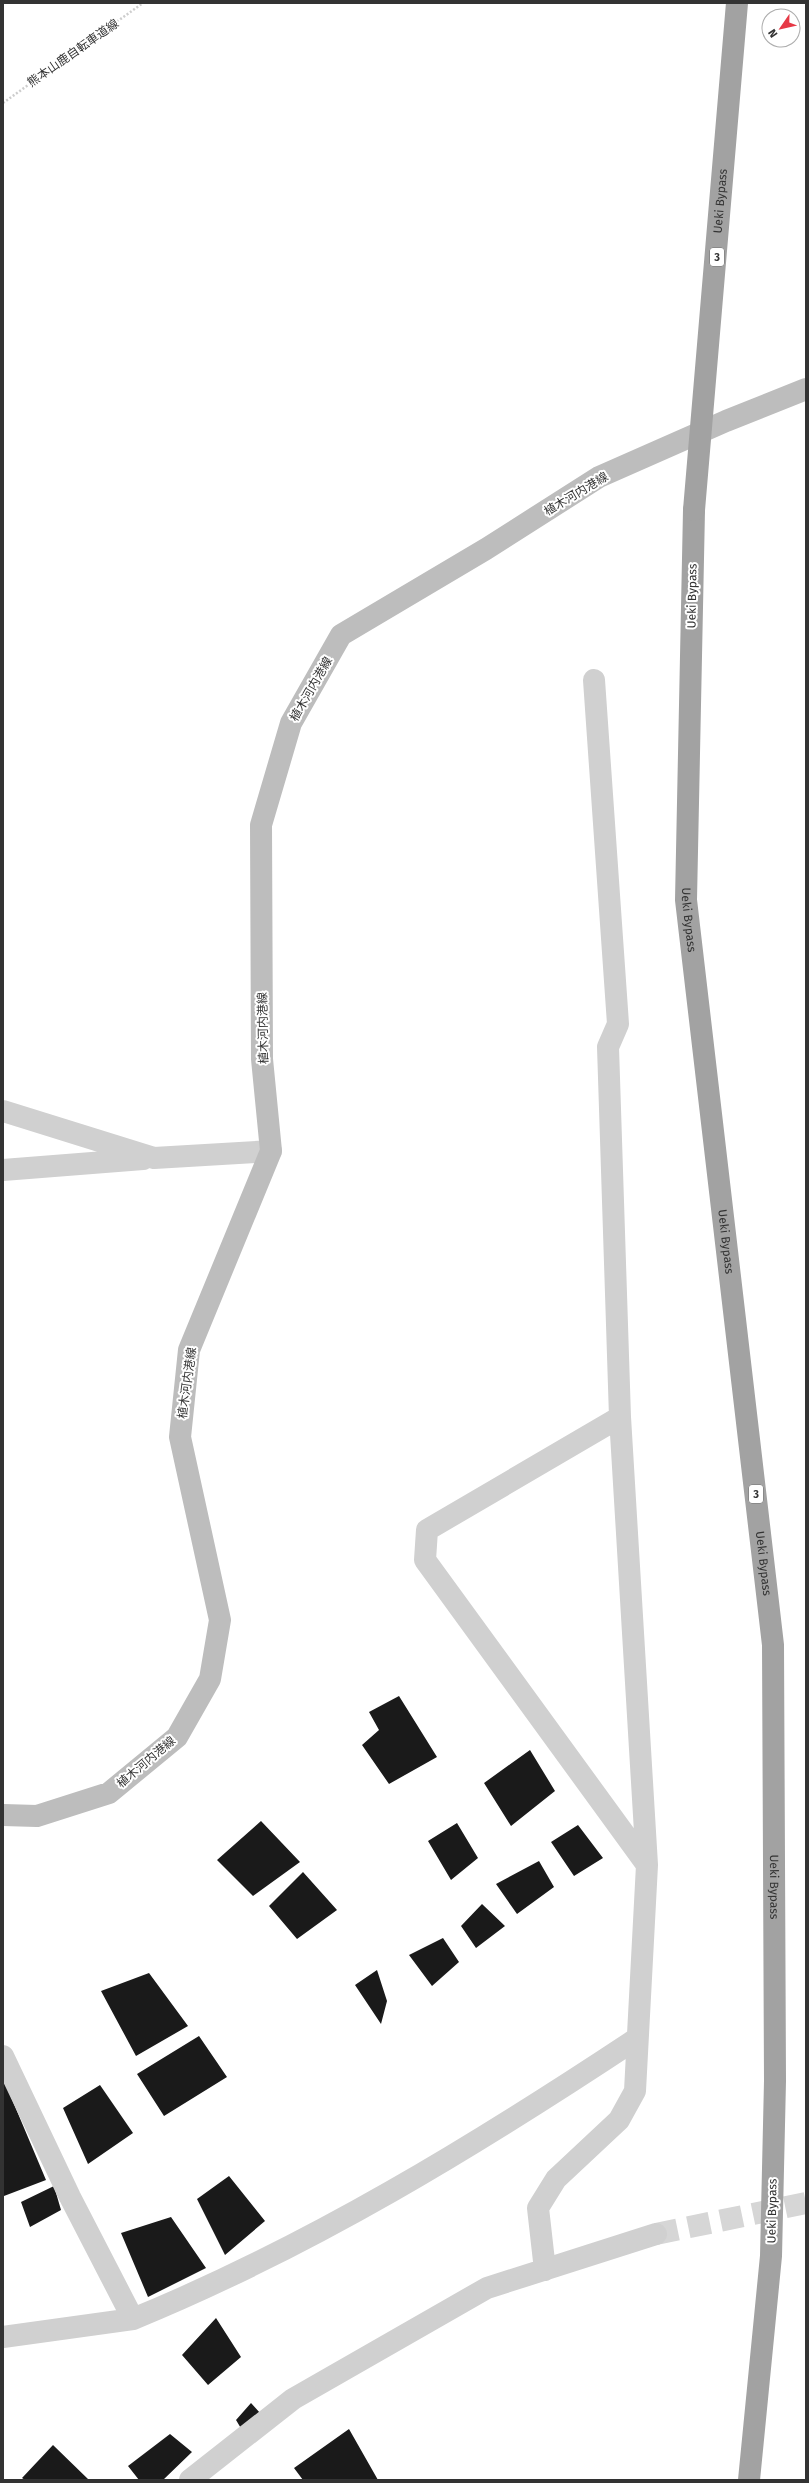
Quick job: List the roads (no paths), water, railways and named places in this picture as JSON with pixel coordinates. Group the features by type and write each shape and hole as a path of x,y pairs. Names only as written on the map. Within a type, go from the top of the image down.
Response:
{"highway":[{"name":"Ueki Bypass","path":"737,3 694,510 686,900 773,1645 775,2081 771,2256 749,2480"}],"main road":[{"name":"植木河内港線","path":"3,1815 37,1816 109,1792 178,1737 210,1679 220,1620 180,1437 189,1350 271,1151 262,1059 261,825 291,723 342,636 486,549 599,477 726,421 806,389"}],"street":[{"path":"545,2270 538,2208 556,2179 619,2120 635,2091 636,2039 647,1864 620,1417 608,1047 618,1024 594,680"},
{"path":"3,1111 154,1158"},
{"path":"3,1170 154,1158 271,1151"},
{"path":"620,1417 427,1530 425,1560 647,1864"},
{"path":"3,2337 133,2319 185,2297 272,2256 402,2184 513,2120 636,2039"},
{"path":"3,2056 70,2197 133,2319"},
{"path":"190,2480 293,2399 486,2288 656,2234"}],"tunnel":[{"path":"656,2234 806,2203"}]}
